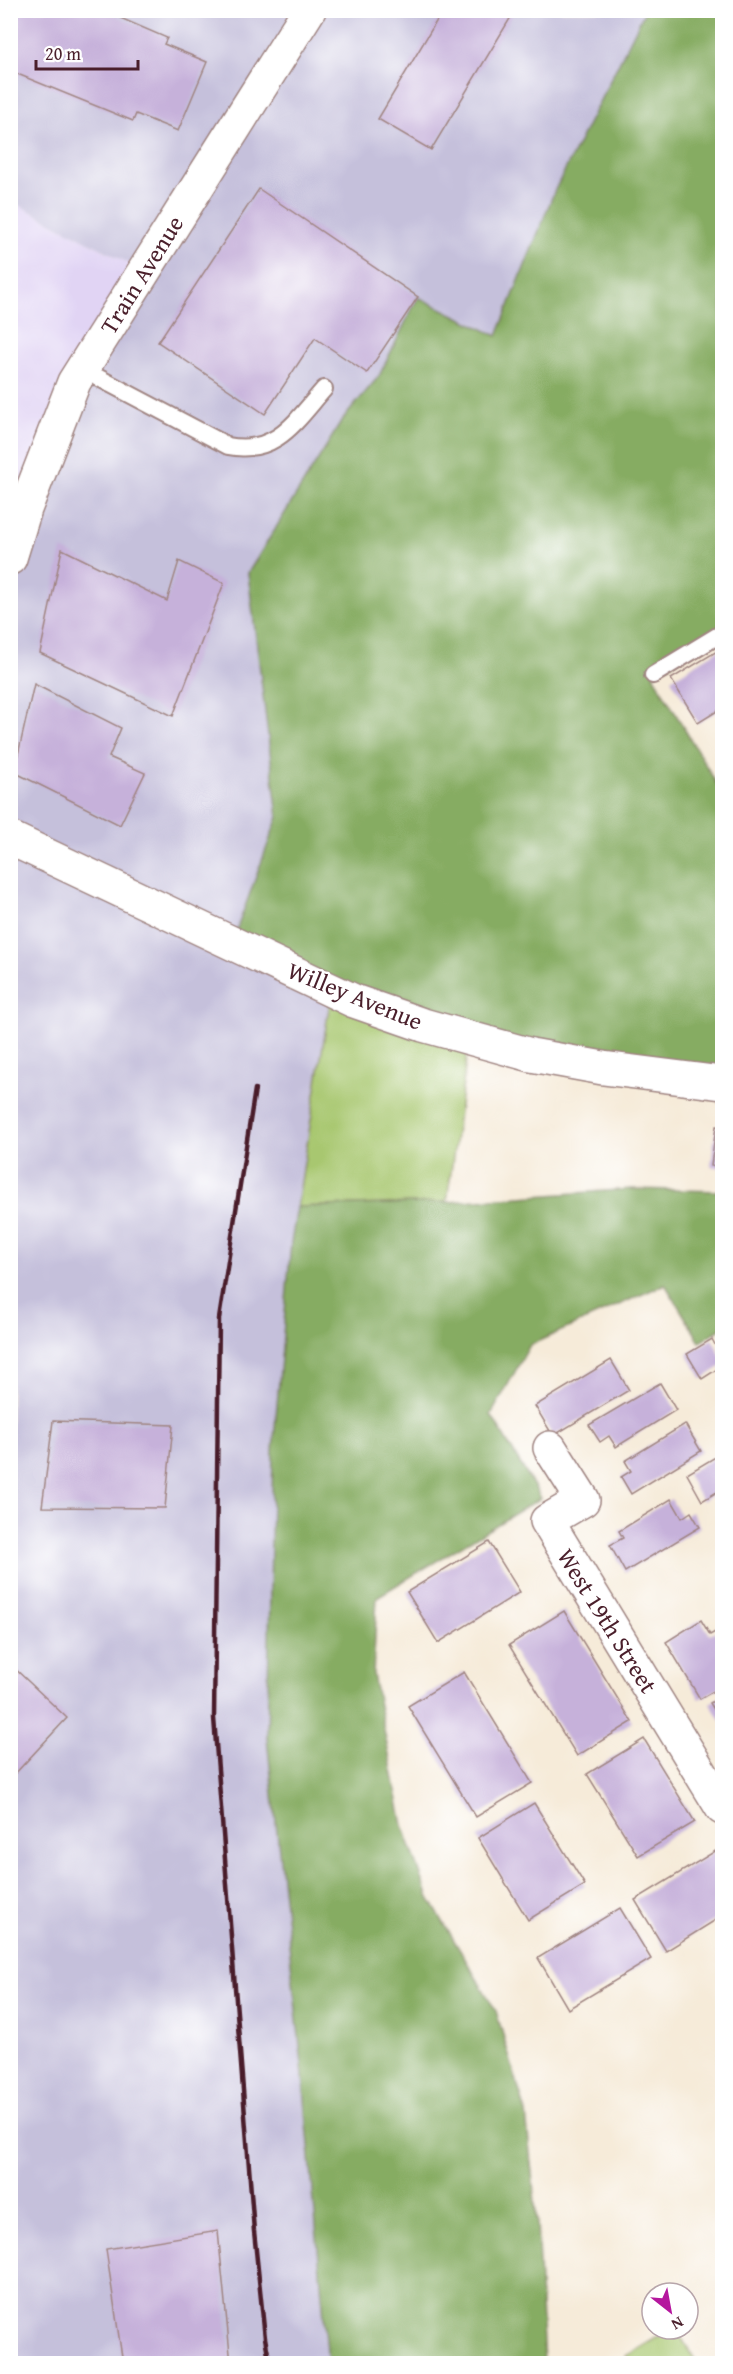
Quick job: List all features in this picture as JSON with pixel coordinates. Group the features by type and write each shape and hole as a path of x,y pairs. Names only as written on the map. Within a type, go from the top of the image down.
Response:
{"street":[{"name":"Train Avenue","path":"10,558 18,505 74,382 309,10"},
{"name":"Willey Avenue","path":"10,838 354,1001 423,1025 531,1055 603,1068 723,1083"},
{"name":"West 19th Street","path":"550,1448 583,1500 547,1521 723,1808"}],"lane":[{"path":"82,369 228,446 248,449 271,441 288,430 324,389"},
{"path":"653,675 723,633"}],"shaded area":[{"path":"11,11 645,11 496,337 379,376 343,419 248,573 279,817 233,942 332,989 291,1243 302,2065 328,2363 11,2364 11,558 25,509 144,271 11,201"},
{"path":"11,201 144,271 11,558"}],"green space":[{"path":"645,11 722,11 722,633 653,675 722,793 722,1083 531,1055 232,942 278,817 248,573 343,419 379,376 418,297 497,336 555,190"},
{"path":"332,989 469,1038 447,1202 297,1207"},
{"path":"632,1189 722,1191 722,1328 700,1342 665,1284 530,1345 491,1415 541,1498 377,1597 373,1675 403,1825 429,1898 496,2011 526,2113 537,2222 544,2363 328,2363 302,2065 267,1738 273,1451 291,1243 297,1207 448,1202"},
{"path":"651,2341 683,2341 697,2363 630,2363 626,2356"}],"building":[{"path":"10,10 102,10 167,38 164,44 207,62 178,131 136,114 133,121 10,71"},
{"path":"443,10 514,12 431,150 378,119"},
{"path":"259,189 418,297 367,373 315,338 265,414 158,342"},
{"path":"62,549 167,601 179,561 224,583 173,716 40,653"},
{"path":"722,648 722,708 698,723 671,679"},
{"path":"34,684 121,728 109,757 145,773 120,825 14,772"},
{"path":"716,1126 722,1127 722,1168 711,1166"},
{"path":"712,1339 722,1358 722,1366 702,1379 687,1354"},
{"path":"611,1360 629,1390 553,1436 535,1406"},
{"path":"660,1383 676,1410 616,1447 609,1436 600,1442 589,1425"},
{"path":"53,1421 173,1425 165,1508 42,1507"},
{"path":"685,1424 701,1451 631,1494 621,1477 631,1471 625,1461"},
{"path":"722,1453 722,1489 702,1501 687,1474"},
{"path":"671,1499 682,1518 691,1512 700,1527 625,1572 610,1545 623,1538 619,1531"},
{"path":"489,1542 520,1592 438,1643 407,1592"},
{"path":"564,1611 632,1722 577,1756 509,1645"},
{"path":"701,1620 710,1635 722,1628 722,1686 700,1699 666,1642"},
{"path":"10,1664 67,1718 10,1779"},
{"path":"464,1672 532,1783 476,1817 408,1706"},
{"path":"722,1696 722,1723 710,1703"},
{"path":"644,1739 695,1822 638,1856 587,1774"},
{"path":"534,1803 585,1885 528,1920 478,1838"},
{"path":"717,1850 722,1859 722,1916 666,1951 635,1900"},
{"path":"620,1908 651,1959 568,2009 538,1958"},
{"path":"218,2231 231,2364 123,2364 106,2249"}],"railway":[{"path":"255,1089 219,1319 214,1718 254,2231 265,2338 270,2364"}]}
